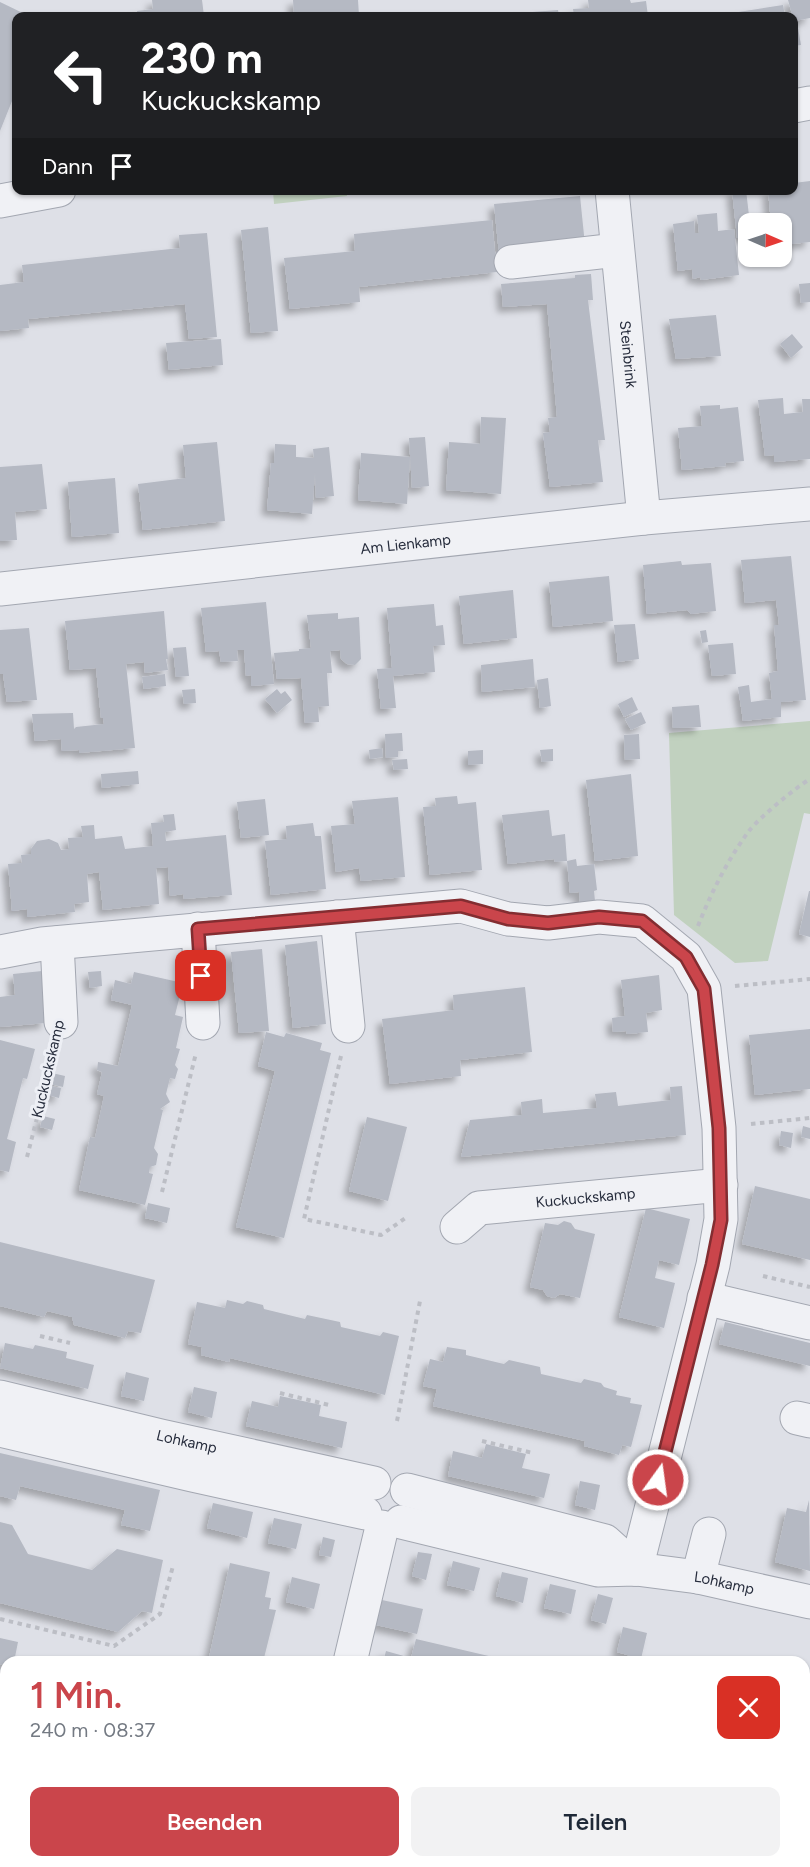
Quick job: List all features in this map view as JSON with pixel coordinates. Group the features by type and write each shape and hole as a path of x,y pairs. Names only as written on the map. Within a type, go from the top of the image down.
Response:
{"street":[{"path":"0,201 32,195"},
{"name":"Steinbrink","path":"612,195 644,518"},
{"path":"511,262 617,250"},
{"name":"Am Lienkamp","path":"0,589 644,518 810,504"},
{"path":"0,952 19,947 57,943 461,906 508,919 548,923 599,917 642,921 686,957 704,989 719,1128 721,1220 704,1298 636,1569 605,1541 407,1490 410,1497 409,1511 380,1511 351,1656"},
{"path":"338,917 348,1026"},
{"path":"198,929 203,1023"},
{"name":"Kuckuckskamp","path":"57,943 61,1022"},
{"name":"Kuckuckskamp","path":"457,1227 479,1208 721,1185"},
{"path":"704,1298 810,1323"},
{"name":"Lohkamp","path":"0,1397 160,1436 380,1511 597,1570 636,1569 698,1577 810,1602"},
{"name":"Lohkamp","path":"0,1430 192,1475 380,1511"},
{"path":"698,1577 709,1534"}],"path":[{"path":"686,957 711,894 750,830 810,779"},
{"path":"704,989 810,979"},
{"name":"Kuckuckskamp","path":"27,1157 61,1022"},
{"path":"162,1192 203,1023"},
{"path":"348,1026 304,1219 381,1235 407,1217"},
{"path":"719,1128 810,1118"},
{"path":"397,1421 420,1301"},
{"path":"40,1336 70,1343"},
{"path":"279,1393 329,1405"},
{"path":"482,1441 533,1453"},
{"path":"0,1619 114,1646 160,1614 173,1566"}],"green space":[{"path":"273,195 347,196 274,204"},
{"path":"810,721 810,814 804,813 768,961 735,963 674,915 669,733"}],"building":[{"path":"152,0 202,0 204,12 137,11 153,9"},
{"path":"293,0 358,0 359,12 294,12"},
{"path":"588,0 630,0 631,3 646,1 647,12 573,12 573,9 589,8"},
{"path":"788,0 810,0 810,18 798,20 798,12 791,12"},
{"path":"0,2 21,12 12,12 12,101 0,131"},
{"path":"783,5 784,12 738,12"},
{"path":"558,10 558,12 532,12"},
{"path":"798,28 801,45 798,45"},
{"path":"810,181 810,242 792,244 792,213 770,213 768,195 798,195 798,182"},
{"path":"733,195 747,195 749,213 738,213 738,238"},
{"path":"580,196 585,245 499,254 494,204"},
{"path":"717,213 718,231 734,229 739,275 701,280 700,277 693,279 692,269 678,271 673,224 694,221 695,233 699,233 697,215"},
{"path":"492,220 497,272 359,287 360,302 290,309 284,258 355,251 354,234"},
{"path":"268,227 278,331 251,333 241,230"},
{"path":"207,233 217,337 189,339 185,304 28,319 29,328 0,331 0,285 24,282 22,265 180,248 179,235"},
{"path":"591,274 593,300 588,300 605,440 598,440 603,482 550,487 543,433 550,432 548,418 557,417 547,304 503,307 501,284 575,278 575,275"},
{"path":"810,283 810,302 801,303 799,284"},
{"path":"716,315 721,356 676,359 669,319"},
{"path":"792,334 803,347 791,358 780,344"},
{"path":"221,339 223,365 169,370 166,343"},
{"path":"783,398 784,414 803,412 802,399 810,399 810,459 774,462 774,455 765,456 758,400"},
{"path":"720,405 720,409 738,407 744,461 725,463 726,466 682,470 678,428 702,426 700,406"},
{"path":"481,417 506,418 501,494 446,490 449,442 480,444"},
{"path":"425,437 429,486 412,488 409,438"},
{"path":"217,442 225,521 143,530 138,484 186,478 183,445"},
{"path":"275,444 296,445 296,457 314,458 313,449 329,447 334,496 316,498 315,472 312,514 267,510"},
{"path":"361,453 410,457 407,504 358,500"},
{"path":"42,464 47,509 15,512 17,540 0,541 0,467"},
{"path":"115,478 119,533 72,537 68,482"},
{"path":"791,556 806,700 781,702 781,717 743,721 738,687 749,685 751,702 772,699 769,673 778,671 774,625 779,625 776,600 745,603 741,560"},
{"path":"681,561 682,565 711,563 716,611 691,614 687,610 647,614 643,565"},
{"path":"609,576 613,621 553,627 549,582"},
{"path":"513,590 517,638 464,644 459,596"},
{"path":"266,602 274,684 251,686 251,675 246,676 244,650 237,650 238,661 221,662 219,651 206,652 201,608"},
{"path":"434,604 436,626 443,625 445,645 433,646 435,672 393,676 396,708 381,709 377,669 392,668 387,608"},
{"path":"164,611 168,670 145,673 144,662 126,664 135,748 79,753 79,750 62,751 61,739 35,741 32,714 73,713 74,729 104,724 101,718 96,668 70,670 65,621"},
{"path":"338,613 338,619 359,617 361,659 355,665 347,664 341,659 340,650 330,651 332,673 327,673 329,706 318,707 319,722 305,723 301,678 277,679 274,653 311,648 307,615"},
{"path":"635,624 639,659 618,662 614,625"},
{"path":"29,628 37,700 7,702 3,674 0,674 0,630"},
{"path":"706,630 708,642 702,643 700,631"},
{"path":"733,643 736,674 712,676 708,645"},
{"path":"186,647 189,676 176,677 173,648"},
{"path":"533,659 535,687 482,692 481,665"},
{"path":"165,674 166,686 144,689 142,677"},
{"path":"548,678 551,706 540,708 537,680"},
{"path":"195,689 196,703 184,704 182,690"},
{"path":"277,689 281,694 285,691 292,700 277,713 265,699"},
{"path":"632,697 638,710 624,717 618,704"},
{"path":"699,705 701,727 673,728 672,707"},
{"path":"641,712 646,723 631,730 625,719"},
{"path":"402,733 403,751 398,751 398,757 386,758 385,734"},
{"path":"639,734 640,759 625,760 624,735"},
{"path":"382,748 383,757 370,759 369,750"},
{"path":"553,749 553,761 542,762 540,750"},
{"path":"483,750 483,764 468,765 468,751"},
{"path":"407,759 408,769 394,770 392,760"},
{"path":"138,771 139,784 102,788 101,774"},
{"path":"631,774 638,856 595,861 586,780"},
{"path":"457,796 458,804 476,802 482,870 430,875 423,807 436,806 435,798"},
{"path":"398,797 405,877 361,881 359,868 336,872 331,826 355,824 352,801"},
{"path":"265,799 269,835 241,838 237,802"},
{"path":"549,810 552,836 565,834 567,861 555,862 554,859 508,864 502,815"},
{"path":"174,814 176,830 165,832 166,841 226,835 232,895 184,899 183,894 170,896 168,867 156,868 159,904 103,910 99,872 87,874 89,902 74,904 75,912 27,917 27,909 12,911 8,864 22,863 21,855 31,854 31,849 37,841 49,839 58,843 61,850 69,849 68,838 83,837 81,826 94,825 95,839 122,836 125,849 153,846 151,823 164,822 163,815"},
{"path":"313,823 315,836 321,836 326,889 271,895 265,841 287,839 286,826"},
{"path":"576,859 577,866 594,864 597,890 594,891 595,901 580,903 579,892 570,893 567,861"},
{"path":"810,891 810,937 799,934"},
{"path":"317,941 326,1024 293,1028 285,945"},
{"path":"262,949 269,1031 239,1033 231,952"},
{"path":"42,971 46,1023 0,1027 0,997 15,995 13,974"},
{"path":"101,971 102,986 90,988 88,972"},
{"path":"134,972 183,983 175,1015 183,1017 176,1048 180,1049 175,1065 178,1069 175,1079 170,1078 166,1094 170,1102 160,1109 163,1110 154,1148 158,1154 156,1165 150,1167 149,1173 153,1174 145,1205 79,1190 90,1137 95,1138 104,1096 97,1094 102,1072 97,1070 98,1062 118,1066 132,1005 111,1000 115,980 131,984"},
{"path":"659,975 662,1010 646,1013 648,1032 627,1034 626,1031 613,1032 612,1018 625,1016 621,980"},
{"path":"525,987 532,1052 460,1060 461,1076 390,1084 382,1019 454,1010 453,995"},
{"path":"810,1029 810,1089 755,1095 749,1035"},
{"path":"266,1032 284,1037 286,1033 322,1043 320,1050 331,1053 284,1238 236,1227 275,1071 258,1066"},
{"path":"0,1040 35,1049 27,1079 23,1078 7,1139 16,1142 9,1172 0,1170"},
{"path":"52,1073 65,1076 63,1087 50,1084"},
{"path":"50,1086 61,1088 59,1098 48,1095"},
{"path":"682,1086 686,1135 461,1157 470,1120 522,1115 521,1102 542,1099 543,1113 597,1108 595,1094 616,1092 618,1106 671,1100 670,1087"},
{"path":"43,1116 55,1119 52,1130 40,1127"},
{"path":"367,1117 407,1127 388,1201 349,1191"},
{"path":"803,1126 810,1128 810,1139 801,1137"},
{"path":"781,1131 793,1133 791,1148 779,1145"},
{"path":"755,1186 810,1199 810,1260 742,1244"},
{"path":"148,1203 170,1208 167,1223 145,1218"},
{"path":"646,1208 690,1219 679,1265 659,1260 655,1278 675,1283 664,1328 619,1317"},
{"path":"564,1221 571,1223 575,1229 595,1234 580,1298 560,1294 554,1298 547,1296 543,1290 530,1287 545,1223 558,1225"},
{"path":"0,1242 155,1280 141,1333 128,1331 125,1338 74,1325 72,1317 47,1311 44,1317 0,1306"},
{"path":"227,1300 243,1304 247,1301 263,1305 264,1309 305,1319 307,1315 340,1322 341,1327 380,1336 383,1332 399,1336 385,1395 230,1358 229,1362 201,1355 202,1347 188,1344 197,1302 225,1308"},
{"path":"725,1322 810,1343 810,1366 719,1344"},
{"path":"5,1343 33,1349 35,1345 67,1352 66,1358 94,1365 88,1389 0,1368"},
{"path":"447,1347 466,1350 466,1355 504,1364 509,1360 540,1367 541,1374 581,1383 584,1379 601,1383 604,1387 617,1391 616,1395 631,1398 630,1403 642,1405 631,1447 622,1445 619,1455 584,1446 585,1441 433,1406 437,1389 423,1386 430,1359 443,1362"},
{"path":"126,1372 149,1378 144,1401 121,1396"},
{"path":"194,1387 217,1392 212,1418 188,1412"},
{"path":"280,1396 321,1405 319,1416 347,1422 342,1448 246,1426 252,1401 278,1407"},
{"path":"486,1444 526,1454 522,1468 550,1474 544,1498 448,1476 453,1451 482,1458"},
{"path":"0,1453 160,1490 150,1531 121,1525 125,1510 20,1486 16,1500 0,1496"},
{"path":"580,1481 600,1485 595,1510 575,1505"},
{"path":"809,1500 810,1571 775,1562 787,1508 806,1512"},
{"path":"213,1503 253,1512 247,1538 207,1528"},
{"path":"274,1518 302,1524 296,1549 268,1543"},
{"path":"0,1522 12,1525 28,1554 92,1570 117,1549 163,1560 152,1613 142,1611 118,1632 0,1603"},
{"path":"323,1537 335,1540 331,1557 319,1555"},
{"path":"418,1552 432,1554 426,1580 412,1576"},
{"path":"453,1561 480,1568 474,1591 447,1585"},
{"path":"230,1563 270,1572 265,1597 271,1598 269,1609 276,1610 264,1656 209,1656"},
{"path":"502,1572 528,1578 523,1603 496,1596"},
{"path":"292,1577 320,1584 314,1609 286,1602"},
{"path":"550,1584 576,1590 571,1614 544,1608"},
{"path":"598,1594 613,1598 606,1624 591,1620"},
{"path":"382,1600 423,1609 417,1634 376,1625"},
{"path":"623,1627 647,1633 642,1656 617,1652"},
{"path":"0,1638 18,1642 15,1656 0,1656"},
{"path":"416,1639 489,1656 412,1656"},
{"path":"386,1651 404,1656 385,1656"}],"route":[{"path":"201,976 198,929 461,906 508,919 548,923 599,917 642,921 686,957 704,989 719,1128 721,1220 712,1265 658,1480"}]}
